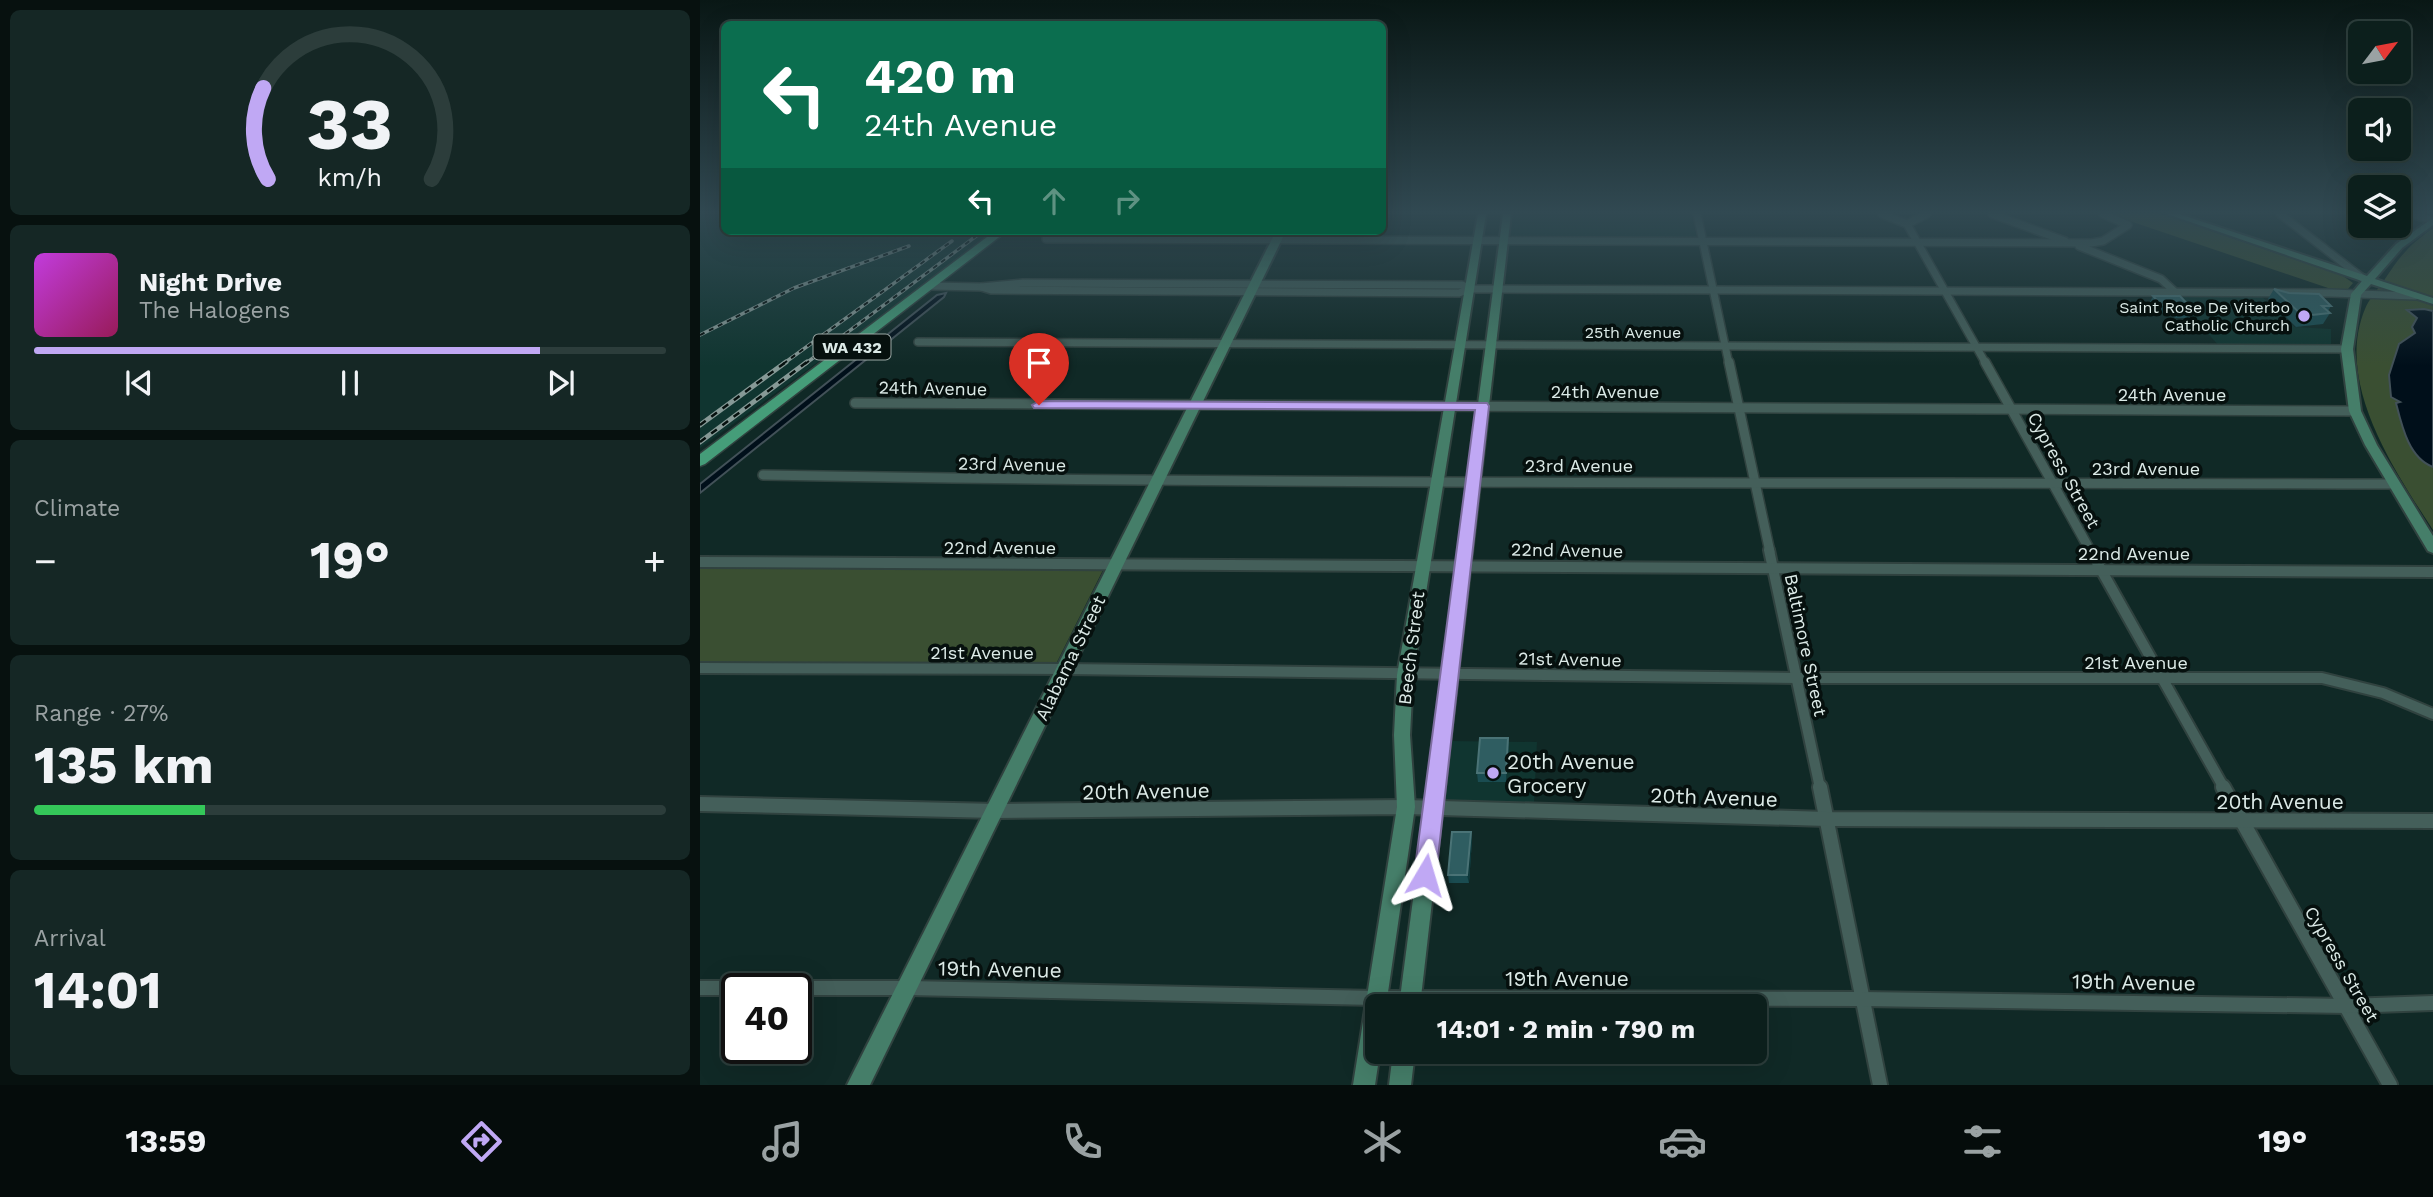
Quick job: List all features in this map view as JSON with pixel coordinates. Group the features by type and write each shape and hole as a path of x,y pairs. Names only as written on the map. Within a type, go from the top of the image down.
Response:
{"main road":[{"name":"WA 432","path":"700,461 958,265"}],"street":[{"name":"Alabama Street","path":"858,1085 996,811 1156,482 1197,406 1265,265"},
{"name":"Beech Street","path":"1377,994 1406,807 1402,736 1405,675 1474,265"},
{"path":"1411,994 1499,265"},
{"name":"Baltimore Street","path":"1708,265 1827,819 1880,1085"},
{"name":"Cypress Street","path":"1929,265 2390,1085"},
{"path":"2125,265 2161,279 2175,292"},
{"path":"2318,265 2433,301"},
{"path":"2331,269 2345,265"},
{"path":"2347,265 2367,281"},
{"path":"2382,265 2356,294 2347,349 2355,411 2371,445 2433,548"},
{"path":"930,286 981,287 991,290 1253,288 1459,293 1470,289 1496,289 2175,292 2415,296"},
{"name":"25th Avenue","path":"918,342 2347,349"},
{"name":"24th Avenue","path":"855,403 2355,411"},
{"name":"23rd Avenue","path":"763,475 1156,482 1474,480 2395,484"},
{"name":"22nd Avenue","path":"700,562 2433,572"},
{"name":"21st Avenue","path":"700,668 1065,669 1795,678 2322,678 2383,693 2433,714"},
{"name":"20th Avenue","path":"700,804 996,811 1406,807 1827,819 2433,821"},
{"name":"19th Avenue","path":"700,988 908,988 1365,998"},
{"name":"19th Avenue","path":"1767,1000 2347,1006 2433,1003"},
{"name":"Beech Street","path":"1364,1085 1367,1064"},
{"path":"1399,1085 1402,1064"}],"shaded area":[{"path":"700,265 952,265 700,448"},
{"path":"2259,265 2310,265 2343,276 2353,283 2348,289 2331,289"},
{"path":"2394,265 2433,265 2433,530 2402,481 2373,425 2357,366 2357,337 2365,309"},
{"path":"2174,295 2261,296 2295,327 2331,329 2331,345 2219,346"},
{"path":"700,567 1103,570 1056,664 700,662"},
{"path":"1448,741 1537,742 1534,803 1441,802"}],"water":[{"path":"946,293 700,493 700,484 937,295"},
{"path":"2407,310 2433,311 2433,467 2418,457 2408,441 2396,403 2400,402 2391,397 2389,375 2399,344 2415,333 2412,327 2417,318"}],"building":[{"path":"2274,289 2289,293 2319,294 2331,306 2322,306 2330,313 2303,316"},
{"path":"2153,296 2180,296 2193,310 2179,310 2174,305 2161,305"},
{"name":"20th Avenue Grocery","path":"1480,738 1508,738 1506,773 1477,773"},
{"path":"1452,832 1471,832 1467,875 1448,875"}],"railway":[{"path":"700,335 794,288 858,265"},
{"path":"783,364 920,265"},
{"path":"805,364 938,265"},
{"path":"700,425 786,362"},
{"path":"700,442 807,362"}],"place":[{"name":"Saint Rose De Viterbo Catholic Church","path":"2304,316"},
{"name":"20th Avenue Grocery","path":"1493,773"}],"route":[{"path":"1039,405 1482,406 1425,875"}]}
